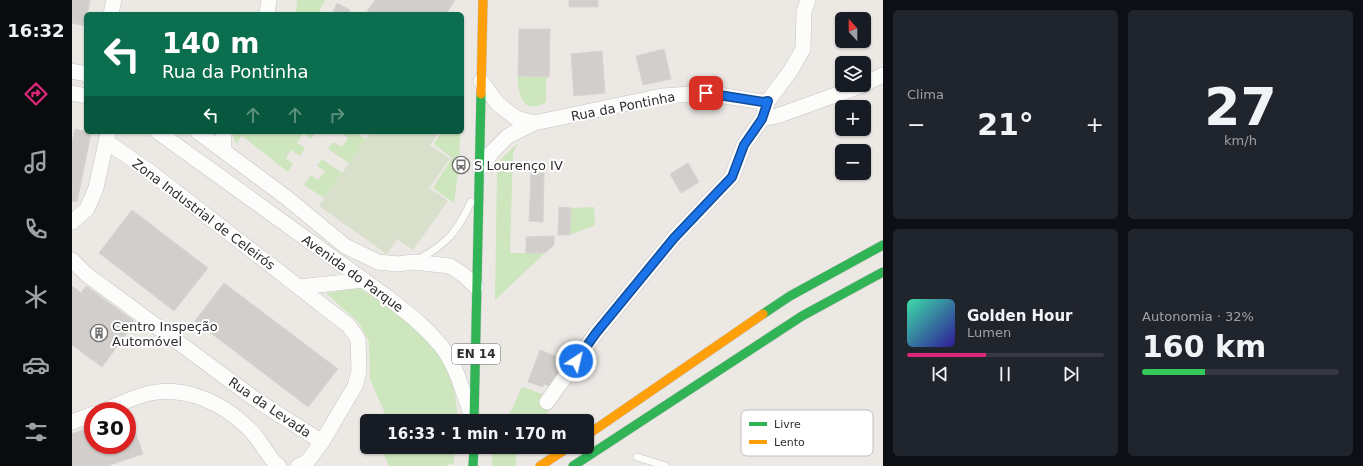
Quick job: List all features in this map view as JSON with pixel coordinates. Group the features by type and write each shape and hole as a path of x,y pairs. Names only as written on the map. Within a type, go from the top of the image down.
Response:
{"main road":[{"name":"EN 14","path":"474,414 478,187 480,168 480,81 483,0"},
{"path":"594,430 790,296 883,245"},
{"path":"573,466 802,316 883,272"},
{"path":"473,466 474,454"},
{"path":"540,466 558,454"}],"street":[{"path":"111,12 114,0"},
{"path":"267,12 269,0"},
{"path":"547,402 596,333 674,238 732,177 744,145 762,119 768,101 791,70 803,48 804,12 808,0"},
{"path":"72,71 84,74"},
{"path":"871,81 883,75"},
{"name":"Rua da Pontinha","path":"480,81 498,104 516,118 534,122"},
{"path":"762,119 777,116 844,92"},
{"path":"72,93 84,96"},
{"name":"Rua da Pontinha","path":"480,168 508,136 534,122 662,96 706,93 763,102 768,101"},
{"name":"Avenida do Parque","path":"161,134 364,280 419,322 442,346 452,364 471,414"},
{"path":"223,134 224,151"},
{"name":"Avenida do Parque","path":"193,158 203,135 287,198 345,246 378,262 398,264 414,262 450,266 465,276 476,287"},
{"path":"72,222 86,209 93,195 108,137"},
{"name":"Zona Industrial de Celeirós","path":"108,137 149,171 299,287"},
{"name":"Rua da Levada","path":"72,260 86,274 256,398 322,442 355,386 359,371 358,339 349,326 299,287"},
{"path":"299,287 364,280"},
{"path":"126,402 150,393 169,391 192,395 210,401 234,416 249,428 278,466"},
{"path":"72,422 84,417"},
{"path":"298,466 307,462 322,442"}],"lane":[{"name":"Avenida do Parque","path":"414,262 437,249 450,236 462,221 478,187"},
{"path":"637,457 666,466"}],"green space":[{"path":"297,0 325,0 319,12 296,12"},
{"path":"518,76 546,77 546,102 532,107 527,105 523,101 519,90"},
{"path":"233,134 302,134 297,143 305,148 300,156 291,150 286,158 293,164 288,172 242,136 236,144"},
{"path":"304,134 315,134 311,139"},
{"path":"343,134 358,134 366,139 349,163 328,149 333,142 342,147 348,138"},
{"path":"370,134 438,134 430,145 450,159 429,188 448,201 413,250 397,239 387,254 319,206"},
{"path":"441,134 460,134 459,166 454,203 433,188 452,158 434,144"},
{"path":"518,143 513,153 510,253 545,253 495,300 497,171 501,159"},
{"path":"322,159 342,173 324,198 304,185 311,175 318,180 325,171 317,166"},
{"path":"594,207 595,225 570,235 571,208"},
{"path":"360,288 413,324 432,344 446,368 455,394 457,414 385,414 370,379 369,342 359,323 326,293"},
{"path":"522,387 557,399 547,414 508,414 511,411"},
{"path":"383,454 455,454 454,463 445,466 389,466"},
{"path":"492,454 518,454 516,456 516,466 492,466"}],"building":[{"path":"72,0 90,0 88,12 84,12 84,26 72,23"},
{"path":"375,0 455,0 447,12 367,11"},
{"path":"569,0 598,0 598,7 569,7"},
{"path":"337,3 350,10 349,12 333,12"},
{"path":"519,29 550,29 549,77 518,76"},
{"path":"664,49 671,79 643,85 636,56"},
{"path":"602,51 605,93 574,96 571,54"},
{"path":"75,129 84,131 84,134 91,134 77,202 72,201 72,142"},
{"path":"688,163 699,182 681,193 670,174"},
{"path":"531,173 544,173 543,222 529,221"},
{"path":"559,207 571,208 570,235 558,235"},
{"path":"132,210 208,268 174,311 99,253"},
{"path":"554,236 554,245 545,253 526,253 526,237"},
{"path":"224,283 338,369 308,407 195,321"},
{"name":"Centro Inspeção Automóvel","path":"72,286 81,293 86,286 135,322 102,367 72,345"},
{"path":"540,350 565,360 554,388 544,384 543,387 528,382"},
{"path":"84,429 84,454 136,454 136,434 143,454 107,466 72,466 72,434"}],"traffic: fast":[{"path":"474,414 481,94"},
{"path":"763,314 790,296 883,245"},
{"path":"573,466 802,316 883,272"},
{"path":"473,466 474,454"}],"traffic: slow":[{"path":"481,94 483,0"},
{"path":"594,430 763,314"},
{"path":"540,466 558,454"}],"place":[{"name":"S Lourenço IV","path":"461,165"},
{"name":"Centro Inspeção Automóvel","path":"99,333"}],"route":[{"path":"576,361 596,333 674,238 732,177 744,145 762,119 768,101 763,102 741,97 706,93"}]}
